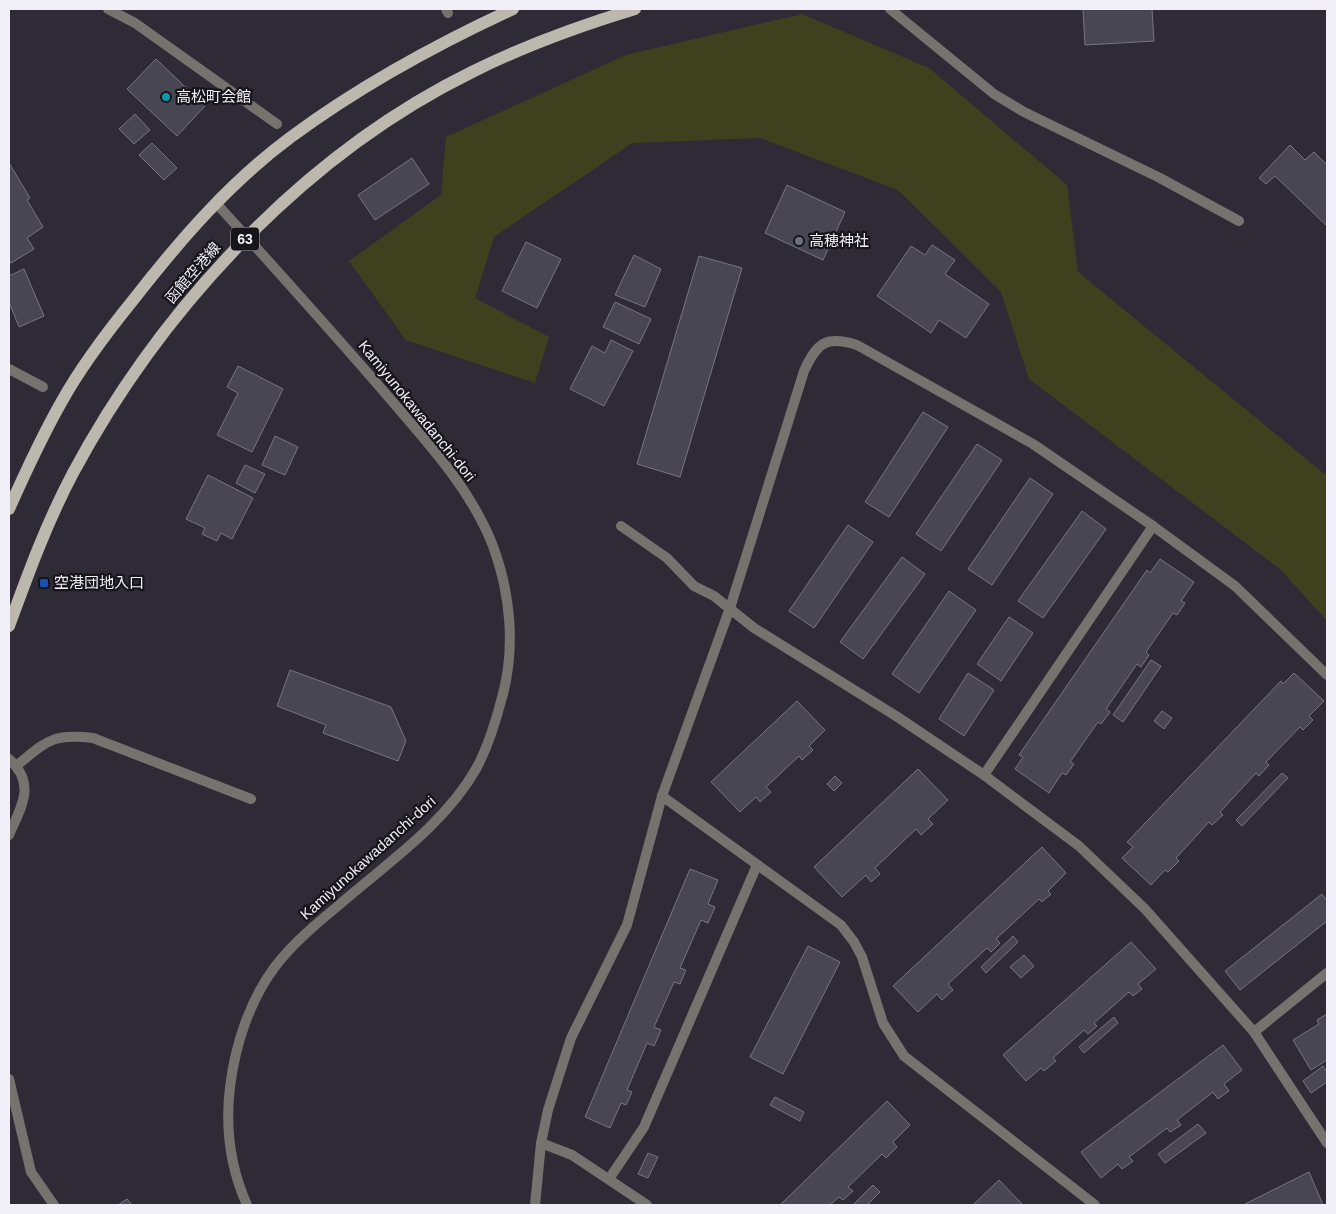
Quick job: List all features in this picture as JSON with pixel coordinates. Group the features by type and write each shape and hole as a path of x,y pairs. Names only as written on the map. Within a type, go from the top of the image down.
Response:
{"main road":[{"name":"函館空港線","path":"9,509 62,400 102,339 170,254 216,203 266,157 337,104 386,74 455,36 513,9"},
{"name":"函館空港線","path":"9,626 38,548 73,474 120,394 157,342 205,282 247,237 296,192 351,147 436,92 471,72 533,45 634,9"}],"street":[{"path":"108,9 135,23 277,124"},
{"path":"890,9 994,94 1024,112 1158,177 1239,221"},
{"name":"Kamiyunokawadanchi-dori","path":"216,203 432,448 468,497 492,546 502,575 508,606 510,660 507,683 492,730 477,768 460,793 439,818 413,842 294,946 273,969 256,998 245,1023 238,1047 228,1107 228,1140 233,1167 247,1205"},
{"path":"534,1205 541,1143 548,1110 571,1038 628,925 662,796 730,608 804,371 817,347 836,340 857,345 1033,444 1235,586 1327,675"},
{"path":"9,369 43,387"},
{"path":"621,526 667,558 694,586 714,596 754,628 896,716 984,775 1086,852 1144,909 1254,1032 1327,1143"},
{"path":"984,775 1152,526"},
{"path":"9,835 26,796 22,778 12,763 46,741 68,735 93,738 251,799"},
{"path":"662,796 830,916 854,942 866,966 883,1023 904,1056 1095,1205"},
{"path":"609,1179 644,1127 757,864"},
{"path":"1254,1032 1327,973"},
{"path":"9,1079 31,1172 54,1205"},
{"path":"541,1143 572,1155 647,1205"}],"green space":[{"path":"802,14 929,68 1067,185 1078,272 1327,476 1327,621 1280,569 1029,379 1001,292 898,190 760,138 632,143 494,237 475,298 549,337 535,383 406,340 349,261 441,195 446,137 626,55"}],"building":[{"path":"1083,9 1152,9 1154,41 1085,45"},
{"name":"高松町会館","path":"156,59 205,106 177,136 127,89"},
{"path":"135,114 150,130 134,144 119,129"},
{"path":"152,143 177,168 164,180 139,155"},
{"path":"1290,145 1305,160 1314,152 1327,165 1327,226 1275,176 1266,184 1259,178"},
{"path":"412,158 429,184 375,220 358,195"},
{"path":"9,163 30,198 27,200 43,227 27,238 34,249 11,263 9,260"},
{"path":"787,185 845,212 823,260 765,233"},
{"path":"526,242 561,259 537,308 502,291"},
{"path":"932,245 955,260 945,274 989,304 966,338 939,320 931,333 877,296 911,246 925,255"},
{"path":"634,255 661,269 645,307 615,295"},
{"path":"699,256 742,268 680,477 637,464"},
{"path":"24,269 44,316 19,327 9,302 9,276"},
{"path":"615,302 651,319 639,344 603,327"},
{"path":"611,340 633,351 604,406 570,389 592,346 605,353"},
{"path":"238,366 283,389 252,452 217,435 238,393 227,387"},
{"path":"923,412 948,427 889,517 865,502"},
{"path":"275,436 298,447 285,475 262,465"},
{"path":"977,444 1002,460 941,551 916,534"},
{"path":"245,465 265,474 255,493 236,483"},
{"path":"208,475 253,498 232,539 221,533 217,541 202,534 205,528 186,519"},
{"path":"1030,478 1053,494 992,585 968,569"},
{"path":"1082,511 1106,529 1043,618 1018,601"},
{"path":"848,525 873,542 814,628 789,611"},
{"path":"902,557 925,574 863,659 840,642"},
{"path":"1160,559 1194,582 1181,601 1185,603 1177,615 1173,613 1146,652 1149,655 1141,667 1137,664 1106,709 1110,712 1101,724 1098,722 1070,762 1074,764 1066,775 1062,773 1049,793 1015,769 1023,757 1019,755 1147,570 1150,573"},
{"path":"949,591 976,610 919,693 892,674"},
{"path":"1009,617 1033,633 1001,681 977,664"},
{"path":"1151,660 1161,666 1123,722 1113,715"},
{"path":"290,670 391,707 406,741 398,761 323,733 326,725 277,706"},
{"path":"968,673 994,690 964,736 939,719"},
{"path":"1294,673 1324,701 1309,716 1313,720 1303,730 1300,727 1266,762 1269,765 1259,776 1256,773 1220,812 1223,815 1212,825 1209,822 1176,858 1179,861 1168,872 1165,870 1151,885 1122,858 1133,847 1127,842 1281,681 1283,684"},
{"path":"797,701 825,730 809,746 813,750 802,760 799,756 766,787 771,792 760,802 756,797 740,812 711,782"},
{"path":"1162,711 1172,718 1164,729 1154,721"},
{"path":"918,769 948,800 928,819 933,824 921,835 916,829 875,868 880,874 871,882 866,875 842,897 814,867"},
{"path":"1282,773 1288,778 1242,826 1236,820"},
{"path":"835,776 842,783 834,791 827,784"},
{"path":"1042,847 1066,873 1048,891 1051,894 1042,902 1039,899 996,939 1000,943 991,952 987,948 948,984 953,990 942,1000 937,994 918,1012 893,986"},
{"path":"690,869 718,880 708,904 715,907 708,923 701,920 680,968 686,970 680,984 674,982 654,1027 661,1030 654,1046 647,1043 627,1090 632,1092 626,1105 621,1103 610,1128 585,1117"},
{"path":"1322,894 1327,901 1327,921 1240,990 1225,971"},
{"path":"1013,936 1018,942 986,973 981,967"},
{"path":"1131,942 1156,969 1138,984 1142,989 1133,996 1129,992 1094,1023 1097,1026 1088,1034 1084,1030 1053,1058 1056,1061 1044,1071 1041,1068 1026,1081 1003,1055"},
{"path":"808,946 840,962 783,1074 750,1057"},
{"path":"1024,955 1034,966 1021,978 1010,967"},
{"path":"1327,1014 1327,1060 1311,1070 1293,1040 1319,1024 1317,1020"},
{"path":"1114,1017 1118,1023 1084,1053 1079,1047"},
{"path":"1223,1045 1242,1070 1224,1084 1229,1091 1218,1099 1213,1092 1177,1120 1181,1125 1170,1132 1167,1128 1129,1157 1133,1161 1122,1169 1118,1164 1101,1178 1081,1152"},
{"path":"1323,1066 1327,1072 1327,1082 1311,1093 1303,1081"},
{"path":"775,1097 804,1112 800,1121 770,1105"},
{"path":"887,1101 910,1125 893,1142 897,1147 886,1158 882,1154 848,1187 853,1191 843,1200 839,1197 830,1205 780,1205"},
{"path":"1198,1124 1206,1133 1165,1163 1158,1154"},
{"path":"648,1153 658,1157 648,1178 638,1174"},
{"path":"1309,1172 1323,1205 1243,1205"},
{"path":"999,1180 1023,1205 973,1205"},
{"path":"873,1185 880,1192 867,1205 853,1205"},
{"path":"127,1199 132,1205 118,1205"}],"place":[{"name":"高松町会館","path":"166,97"},
{"name":"高穂神社","path":"799,241"},
{"name":"空港団地入口","path":"44,583"}]}
